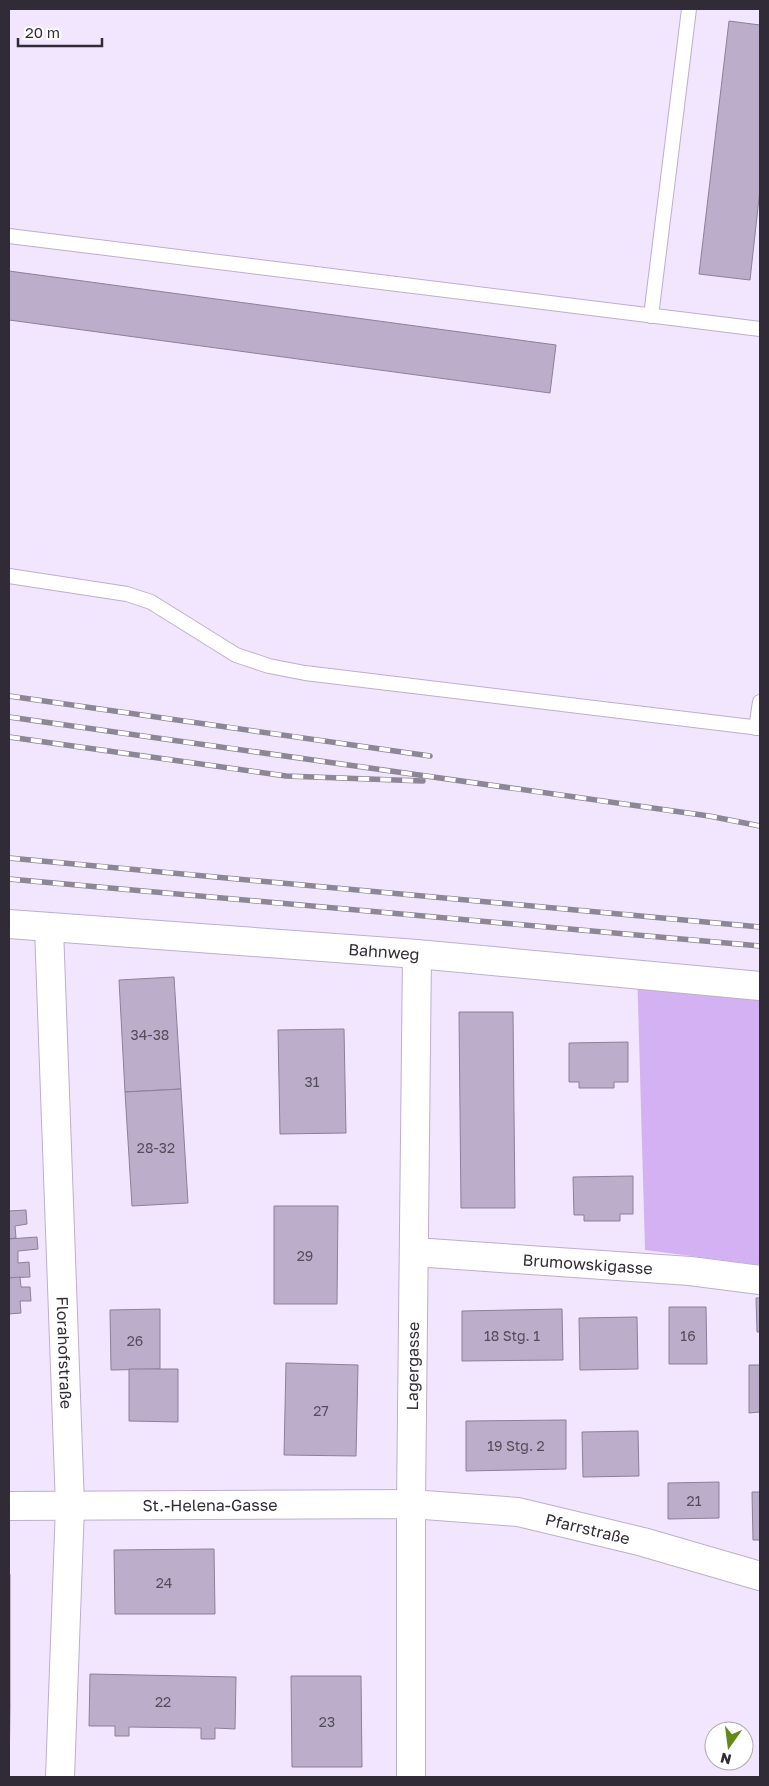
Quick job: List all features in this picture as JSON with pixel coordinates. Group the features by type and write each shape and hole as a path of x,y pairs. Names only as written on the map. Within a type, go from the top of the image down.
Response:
{"street":[{"name":"Bahnweg","path":"9,924 417,954 760,986"},
{"name":"Florahofstraße","path":"49,928 70,1506 60,1777"},
{"name":"Lagergasse","path":"411,1777 411,1504 417,954"},
{"name":"Brumowskigasse","path":"414,1252 690,1271 760,1280"},
{"name":"St.-Helena-Gasse","path":"9,1506 411,1504"},
{"name":"Pfarrstraße","path":"411,1504 518,1512 643,1542 760,1576"}],"lane":[{"path":"651,316 689,9"},
{"path":"9,236 760,329"},
{"path":"9,576 127,594 151,602 236,655 269,666 305,673 758,728 760,702"}],"shaded area":[{"path":"637,967 760,980 760,1265 645,1250"}],"building":[{"path":"729,21 760,25 760,189 750,280 699,274"},
{"path":"9,271 556,345 550,393 9,320"},
{"path":"174,977 181,1089 125,1092 119,980"},
{"path":"459,1012 513,1012 515,1208 461,1208"},
{"path":"344,1029 346,1133 280,1134 278,1030"},
{"path":"628,1042 628,1082 614,1082 614,1088 579,1088 579,1082 569,1082 569,1043"},
{"path":"181,1089 188,1203 132,1206 125,1092"},
{"path":"633,1176 633,1214 620,1214 620,1221 584,1221 584,1215 574,1215 573,1177"},
{"path":"274,1206 338,1206 337,1304 274,1304"},
{"path":"26,1210 27,1224 15,1226 16,1238 9,1239 9,1211"},
{"path":"37,1237 38,1249 18,1251 18,1263 29,1262 30,1277 9,1278 9,1239"},
{"path":"20,1277 21,1287 30,1287 31,1301 20,1301 21,1313 9,1314 9,1278"},
{"path":"756,1298 760,1298 760,1332 757,1332"},
{"path":"669,1307 706,1307 707,1364 669,1364"},
{"path":"160,1309 160,1369 111,1370 110,1310"},
{"path":"562,1309 563,1360 462,1361 462,1311"},
{"path":"637,1317 638,1369 580,1370 579,1318"},
{"path":"286,1363 358,1365 356,1456 284,1455"},
{"path":"749,1365 760,1365 760,1412 749,1413"},
{"path":"129,1369 178,1369 178,1422 129,1421"},
{"path":"566,1420 566,1469 466,1471 466,1421"},
{"path":"638,1431 639,1476 583,1477 582,1432"},
{"path":"719,1482 719,1518 668,1519 668,1483"},
{"path":"752,1492 760,1492 760,1540 753,1540"},
{"path":"214,1549 215,1614 115,1614 114,1550"},
{"path":"10,1575 10,1706 9,1706"},
{"path":"90,1674 236,1677 235,1729 215,1728 215,1739 201,1739 201,1728 129,1727 129,1736 115,1736 115,1726 89,1726"},
{"path":"291,1676 361,1676 362,1767 292,1767"},
{"path":"9,1706 10,1706 9,1777"}],"railway":[{"path":"9,696 430,756"},
{"path":"9,717 709,816 760,826"},
{"path":"9,737 286,776 423,781"},
{"path":"9,858 760,927"},
{"path":"9,879 760,946"}]}
